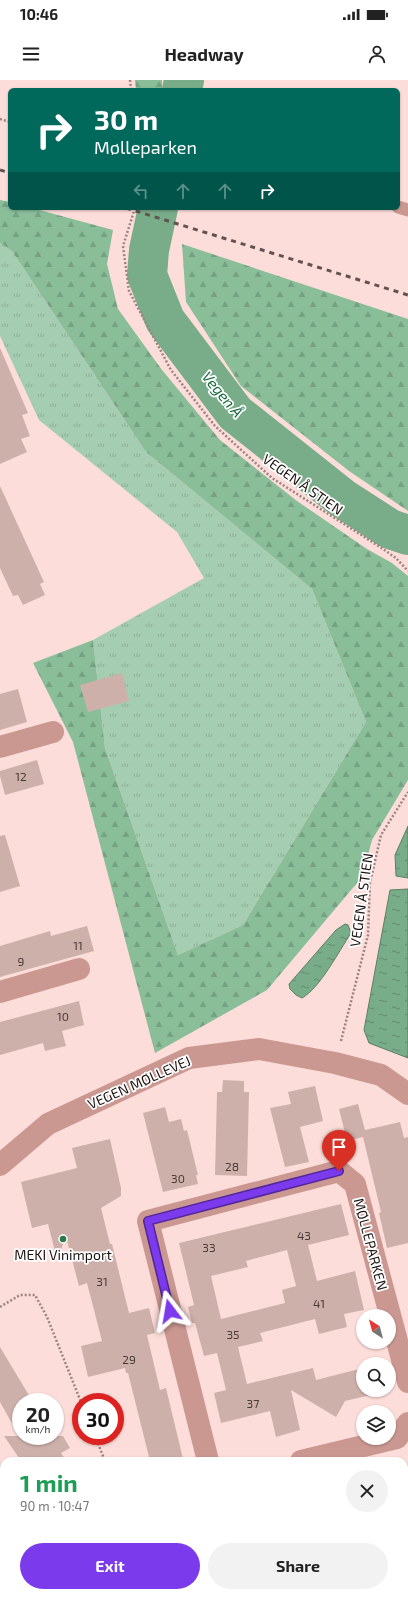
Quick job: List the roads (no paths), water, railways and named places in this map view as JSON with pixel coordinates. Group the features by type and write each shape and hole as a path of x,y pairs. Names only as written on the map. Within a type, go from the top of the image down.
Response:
{"street":[{"path":"0,747 53,732"},
{"path":"0,992 79,969"},
{"name":"VEGEN MØLLEVEJ","path":"0,1165 48,1124 189,1058 259,1049 335,1063 381,1075 408,1094"},
{"name":"MØLLEPARKEN","path":"207,1457 148,1221 339,1171 355,1184 408,1382"},
{"path":"318,1457 397,1438 408,1423"}],"water":[{"path":"408,826 408,878 396,876 395,855"},
{"path":"408,889 408,1058 369,1043 364,1030 390,890"},
{"path":"345,924 348,925 351,933 329,968 309,993 302,998 296,995 290,989 289,984 336,930"}],"waterway":[{"name":"Vegen Å","path":"182,88 184,80"},
{"name":"Vegen Å","path":"158,210 149,250 147,275 165,320 235,413 342,498 390,529 408,535"}],"railway":[{"path":"0,170 8,172"},
{"path":"132,210 408,295"}],"place":[{"name":"MEKI Vinimport","path":"63,1239"}]}
